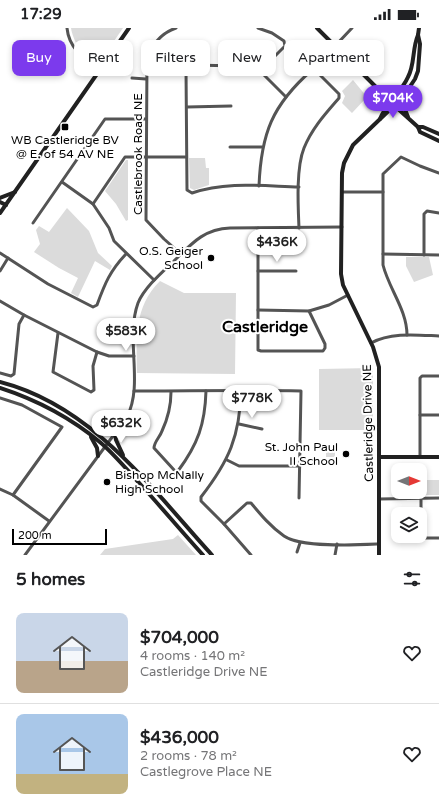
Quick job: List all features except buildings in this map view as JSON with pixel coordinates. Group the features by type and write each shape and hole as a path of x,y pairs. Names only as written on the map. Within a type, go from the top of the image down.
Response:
{"street":[{"path":"67,28 70,40 74,46"},
{"path":"121,40 129,28"},
{"name":"Castlebrook Road NE","path":"176,28 158,39 150,49 147,59 146,220 181,254"},
{"path":"258,28 272,33 284,41 285,46 276,55"},
{"path":"317,28 329,40"},
{"path":"341,40 352,28"},
{"path":"392,104 411,71 419,28"},
{"path":"392,104 403,96 415,79 418,71 420,44 418,35"},
{"path":"218,66 190,66 186,69 187,190 192,194 205,189 235,185 299,187"},
{"path":"259,186 262,147 272,120 286,97 299,81 312,70 316,71 339,94 339,98 318,122 304,148 301,160 299,187 299,228"},
{"path":"0,213 95,76"},
{"path":"266,76 286,97"},
{"path":"364,76 392,104 418,127 420,132 439,141"},
{"path":"132,78 146,78"},
{"path":"403,96 404,107 410,121"},
{"name":"Castleridge Drive NE","path":"379,555 378,366 377,357 371,343 343,285 341,274 342,173 348,154 353,145 392,104"},
{"path":"187,107 231,106"},
{"path":"33,223 105,119 146,119"},
{"path":"418,127 424,127 439,134"},
{"path":"230,147 262,147"},
{"path":"93,204 125,157 186,157"},
{"path":"407,335 406,318 385,274 383,265 383,174 401,157 439,173"},
{"path":"62,182 93,204 108,228 114,242 154,280"},
{"path":"0,198 15,192"},
{"path":"342,192 383,192"},
{"path":"0,202 3,207"},
{"path":"424,255 424,214 427,212 439,213"},
{"path":"25,555 105,447 131,409 134,391 134,318 139,301 154,280 206,233 214,230 230,228 342,227"},
{"path":"258,228 258,350 323,351 325,344 309,311"},
{"path":"0,253 48,284 94,306 97,305 104,286 114,267 126,254"},
{"path":"383,254 439,255"},
{"path":"0,271 8,258"},
{"path":"258,271 296,271"},
{"path":"258,310 309,311 329,305 348,295"},
{"path":"0,301 58,333 97,352 109,356 134,356"},
{"path":"0,373 11,376 14,374 19,324 24,315"},
{"path":"58,333 53,372 91,392 94,390 93,366 97,352"},
{"path":"371,343 384,338 407,335 439,336"},
{"path":"420,457 420,378 422,376 439,376"},
{"path":"0,382 22,389 58,406 93,429 124,457 212,555"},
{"path":"0,388 19,394 55,411 105,447 204,555"},
{"path":"241,390 239,424 227,460 201,497 201,501 224,524 251,555"},
{"path":"134,391 301,391 299,498"},
{"path":"171,392 171,404 168,419 154,445 154,448 175,471 178,471 190,455 198,439 206,409 206,391"},
{"path":"0,398 22,405 62,427 13,495"},
{"path":"420,415 439,415"},
{"path":"239,424 262,429"},
{"path":"115,433 116,440 124,457"},
{"path":"90,435 97,448 98,456"},
{"path":"379,457 439,457"},
{"path":"227,460 239,466 300,466"},
{"path":"0,489 13,495 49,521"},
{"path":"427,498 439,498"},
{"path":"379,499 391,499"},
{"path":"421,499 421,536 423,538 439,538"},
{"path":"224,524 247,503 251,503 268,522 284,536 300,543 379,544"},
{"path":"298,552 300,543"},
{"path":"336,555 337,544"}],"shaded area":[{"path":"71,28 123,28 115,40 74,40"},
{"path":"353,80 367,97 352,113 342,103 345,96 342,91"},
{"path":"189,158 205,158 206,168 209,168 209,185 194,190 190,188"},
{"path":"126,160 128,160 128,220 126,221 116,204 105,191"},
{"path":"67,208 89,231 98,253 112,266 110,270 95,261 78,297 71,293 78,278 34,252 40,244 36,230 39,226 49,232"},
{"path":"406,257 429,257 433,275 414,282 406,266"},
{"path":"160,281 184,293 236,293 235,374 137,373 138,324 145,302 151,291"},
{"path":"373,368 373,430 319,430 319,369"},
{"path":"326,444 335,444 335,457 326,457"},
{"path":"427,480 439,480 439,495 427,495"},
{"path":"178,535 196,555 100,555 105,549 173,539"}],"place":[{"name":"WB Castleridge BV @ E. of 54 AV NE","path":"65,127"},
{"name":"O.S. Geiger School","path":"211,258"},
{"name":"St. John Paul II School","path":"346,454"},
{"name":"Bishop McNally High School","path":"107,482"}],"district":[{"name":"Castleridge","path":"265,326"}]}
